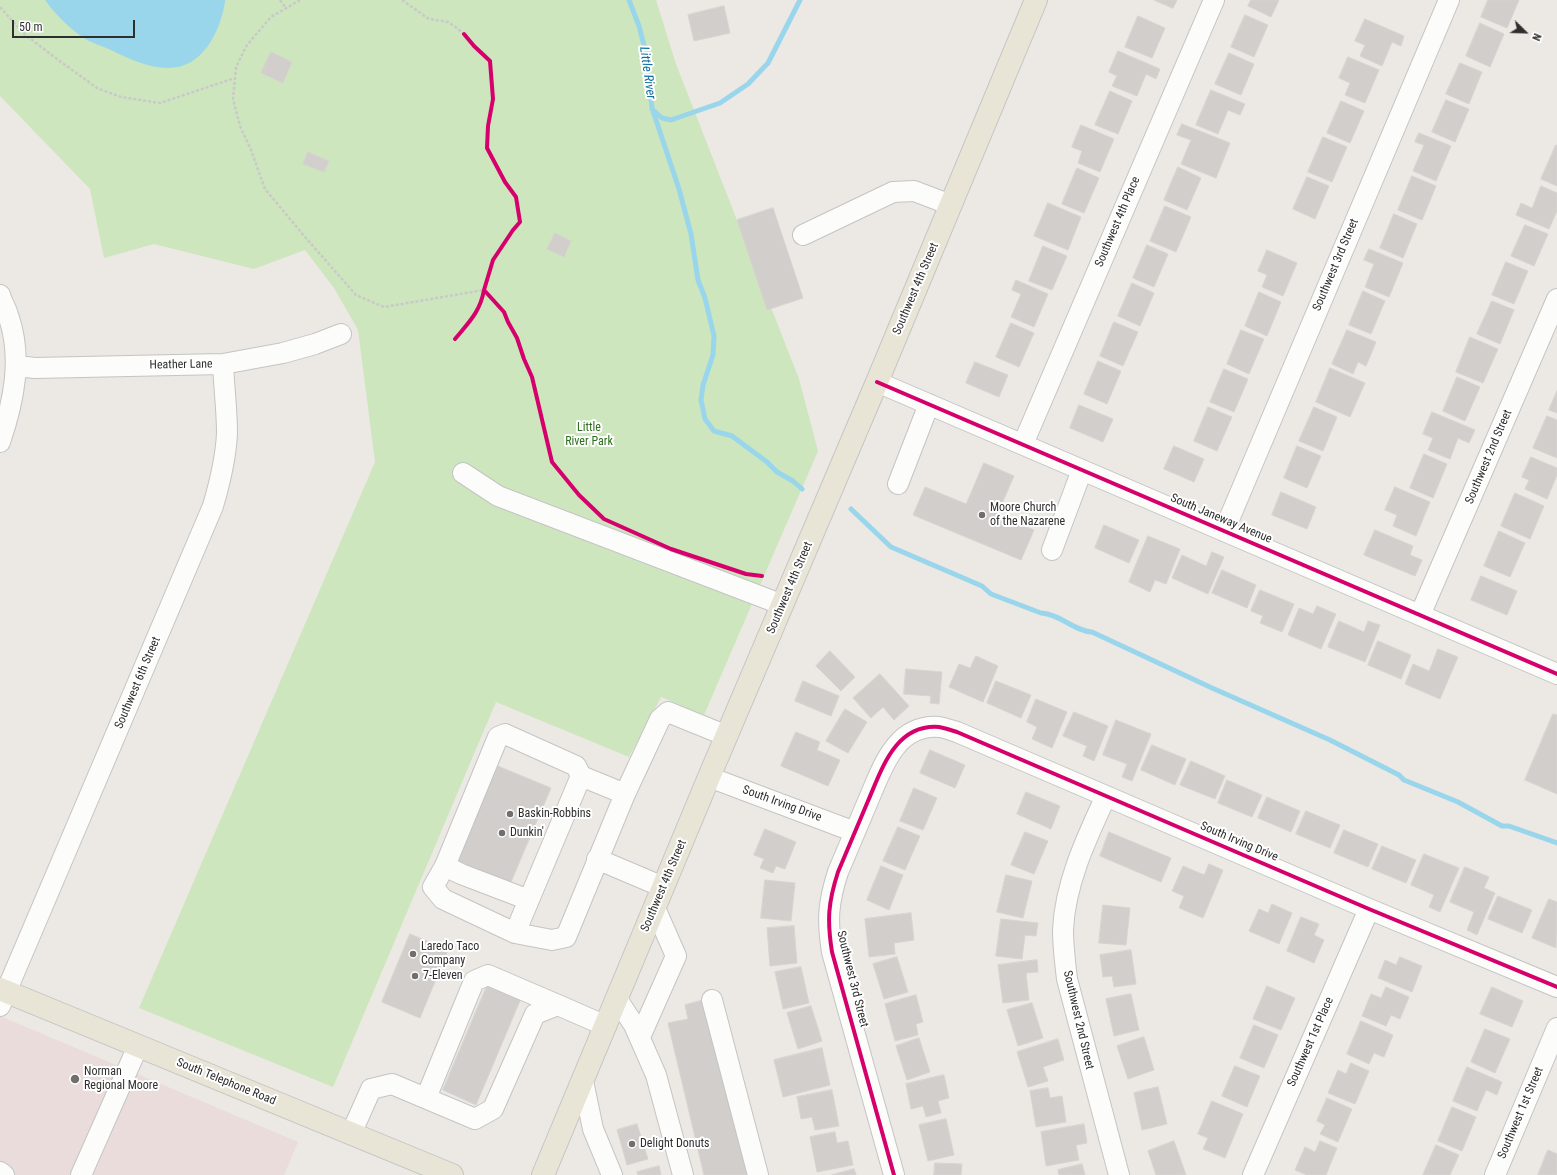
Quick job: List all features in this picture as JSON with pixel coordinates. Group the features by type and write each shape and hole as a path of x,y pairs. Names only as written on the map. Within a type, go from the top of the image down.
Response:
{"main road":[{"name":"Southwest 4th Street","path":"543,1175 1036,0"},
{"name":"South Telephone Road","path":"2,995 138,1046 451,1175"}],"street":[{"name":"Southwest 4th Place","path":"1023,444 1214,0"},
{"name":"Southwest 3rd Street","path":"1224,531 1449,0"},
{"path":"803,235 893,192 914,191 951,204"},
{"path":"0,295 9,316 17,366 8,417 0,442"},
{"name":"Southwest 2nd Street","path":"1420,615 1557,299"},
{"name":"Heather Lane","path":"17,366 35,368 223,364 283,353 315,344 341,334"},
{"name":"Southwest 6th Street","path":"2,995 213,506 221,478 227,433 223,364"},
{"name":"South Janeway Avenue","path":"877,382 1557,674"},
{"path":"898,484 929,404"},
{"path":"1052,550 1082,470"},
{"path":"463,473 498,496 783,605"},
{"path":"625,794 581,776 576,766 505,734 498,737 445,866 433,888 443,899 515,933 552,940 566,937 625,794 660,719 668,712 727,736"},
{"name":"South Irving Drive","path":"912,733 929,727 940,727 957,732 1369,909 1557,987"},
{"name":"Southwest 3rd Street","path":"894,1175 832,952 828,928 832,890 838,872 889,753 895,746 912,733"},
{"path":"515,933 581,776"},
{"name":"South Irving Drive","path":"709,777 856,832"},
{"name":"Southwest 2nd Street","path":"1106,796 1093,824 1073,877 1065,912 1063,948 1067,978 1119,1175"},
{"path":"598,859 664,887"},
{"path":"445,866 461,874 529,900"},
{"path":"640,1037 676,956 655,908"},
{"name":"Southwest 1st Place","path":"1253,1175 1369,909"},
{"path":"426,1098 474,981 488,974 606,1026"},
{"path":"617,999 634,1025 656,1075 683,1175"},
{"path":"712,1000 758,1175"},
{"path":"351,1134 371,1089 392,1084 475,1119 493,1109 535,1014 558,1005"},
{"name":"Southwest 1st Street","path":"1495,1175 1557,1028"},
{"path":"81,1175 138,1046"},
{"path":"583,1081 593,1129 612,1175"},
{"path":"0,1172 4,1175"}],"path":[{"path":"280,0 286,8"},
{"path":"300,0 271,17 247,45 236,67 233,99 240,126 265,189 356,295 384,307 484,290 482,303 474,318 455,339"},
{"path":"402,0 430,20 448,22 464,34 474,46 490,60 493,99 488,126 487,148 505,182 516,197 520,212 520,222 501,249"},
{"path":"0,7 23,33 57,59 98,88 121,97 160,103 235,78"}],"shaded area":[{"name":"Norman Regional Moore","path":"0,1016 298,1142 284,1175 0,1175"}],"green space":[{"name":"Little River Park","path":"0,0 656,0 676,64 799,379 818,451 704,715 661,697 629,757 496,702 333,1087 139,1008 375,462 358,330 334,288 305,250 254,269 154,244 104,258 90,189 0,96"}],"water":[{"path":"45,0 225,0 225,2 223,13 214,36 200,55 191,62 180,66 161,68 126,57 86,39 62,20"}],"building":[{"path":"1154,0 1177,0 1173,8"},
{"path":"1251,0 1279,0 1271,17 1248,6"},
{"path":"1488,0 1519,0 1507,28 1481,17"},
{"path":"724,6 730,33 694,41 688,15"},
{"path":"1245,15 1268,25 1254,57 1231,47"},
{"path":"1138,16 1165,28 1152,58 1125,47"},
{"path":"1365,19 1404,36 1401,46 1392,42 1382,66 1360,56 1365,45 1355,41"},
{"path":"1480,23 1504,34 1490,67 1466,56"},
{"path":"1118,51 1160,69 1156,79 1146,74 1137,96 1112,86 1117,76 1109,72"},
{"path":"271,52 292,62 283,83 261,73"},
{"path":"1229,53 1254,64 1241,95 1215,84"},
{"path":"1348,57 1379,70 1365,103 1345,95 1350,83 1339,78"},
{"path":"1460,63 1482,72 1469,104 1446,94"},
{"path":"1211,90 1245,104 1240,115 1228,110 1218,134 1196,125"},
{"path":"1110,91 1132,101 1118,134 1095,125"},
{"path":"1446,100 1469,109 1455,142 1432,132"},
{"path":"1341,101 1364,111 1350,143 1327,133"},
{"path":"1182,124 1230,143 1216,178 1181,164 1191,140 1177,135"},
{"path":"1081,125 1114,139 1100,172 1078,163 1082,151 1072,147"},
{"path":"1419,133 1451,146 1436,181 1413,171 1424,145 1415,142"},
{"path":"1323,137 1347,147 1332,182 1308,172"},
{"path":"1556,145 1557,146 1557,186 1541,179"},
{"path":"308,152 329,161 324,172 303,164"},
{"path":"1178,167 1201,178 1187,210 1164,200"},
{"path":"1077,168 1099,178 1084,213 1062,204"},
{"path":"1412,176 1436,186 1422,220 1398,210"},
{"path":"1307,177 1329,186 1315,219 1293,209"},
{"path":"1541,186 1557,193 1557,211 1549,229 1516,215 1521,203 1532,208"},
{"path":"1048,203 1081,217 1068,250 1034,236"},
{"path":"1165,206 1191,217 1176,252 1150,241"},
{"path":"773,208 803,298 767,310 737,220"},
{"path":"1394,214 1417,224 1403,258 1380,248"},
{"path":"1525,225 1548,234 1534,266 1511,256"},
{"path":"555,233 571,241 564,257 547,249"},
{"path":"1147,245 1168,254 1154,287 1133,278"},
{"path":"1043,246 1067,256 1052,290 1029,281"},
{"path":"1369,249 1403,263 1389,297 1365,287 1374,264 1364,260"},
{"path":"1267,250 1297,263 1283,296 1262,287 1267,275 1258,271"},
{"path":"1506,262 1528,271 1514,304 1492,295"},
{"path":"1016,280 1048,294 1034,327 1011,317 1021,294 1012,290"},
{"path":"1132,283 1154,293 1140,326 1118,316"},
{"path":"1363,291 1385,301 1371,334 1349,325"},
{"path":"1259,292 1281,302 1267,336 1245,326"},
{"path":"1492,301 1514,310 1500,344 1477,334"},
{"path":"1114,322 1138,332 1123,366 1100,356"},
{"path":"1011,323 1034,333 1019,367 996,357"},
{"path":"1241,330 1264,339 1249,374 1227,364"},
{"path":"1347,330 1376,342 1366,366 1358,362 1353,374 1332,364"},
{"path":"1470,337 1498,349 1483,383 1456,372"},
{"path":"1098,361 1121,371 1107,404 1084,394"},
{"path":"975,362 1008,375 999,397 966,383"},
{"path":"1330,368 1365,383 1350,417 1316,402"},
{"path":"1224,369 1248,379 1234,412 1210,402"},
{"path":"1457,377 1480,387 1465,421 1443,411"},
{"path":"1557,391 1557,413 1549,410"},
{"path":"1079,405 1113,419 1103,442 1070,428"},
{"path":"1208,407 1232,417 1217,451 1194,441"},
{"path":"1314,407 1337,417 1323,451 1299,441"},
{"path":"1432,412 1475,430 1469,443 1458,438 1450,459 1428,450 1433,438 1423,434"},
{"path":"1547,416 1557,420 1557,458 1533,448"},
{"path":"1174,446 1204,459 1194,482 1164,469"},
{"path":"1297,446 1321,456 1307,488 1284,478"},
{"path":"1424,454 1447,464 1433,498 1410,488"},
{"path":"1531,457 1557,468 1557,475 1547,499 1525,489 1529,480 1522,477"},
{"path":"984,463 1014,476 997,515 1034,530 1021,560 913,515 925,487 966,504"},
{"path":"1395,487 1430,502 1416,536 1393,526 1397,515 1385,510"},
{"path":"1281,492 1316,507 1307,529 1272,515"},
{"path":"1515,493 1544,506 1530,539 1501,526"},
{"path":"1104,525 1139,540 1129,563 1095,548"},
{"path":"1375,530 1413,546 1410,555 1422,560 1415,576 1364,555"},
{"path":"1499,531 1525,543 1510,577 1484,566"},
{"path":"1148,536 1180,549 1166,584 1155,580 1150,592 1129,582"},
{"path":"1212,552 1224,557 1208,594 1172,578 1182,555 1206,566"},
{"path":"1222,570 1256,585 1247,608 1212,593"},
{"path":"1481,576 1517,591 1507,615 1471,600"},
{"path":"1260,590 1294,604 1282,632 1260,623 1263,616 1251,611"},
{"path":"1317,606 1336,614 1321,649 1288,635 1299,608 1313,614"},
{"path":"1339,621 1364,632 1368,621 1380,625 1365,662 1328,647"},
{"path":"1378,641 1411,655 1401,679 1368,665"},
{"path":"1438,649 1458,657 1440,699 1405,684 1413,664 1429,671"},
{"path":"830,651 855,677 841,691 816,666"},
{"path":"976,656 998,666 983,702 949,687 959,664 970,668"},
{"path":"906,669 942,672 939,704 930,703 931,696 904,694"},
{"path":"880,674 909,706 894,720 883,707 871,718 853,698"},
{"path":"803,681 839,696 831,716 795,701"},
{"path":"996,681 1031,695 1021,718 987,703"},
{"path":"1036,699 1067,712 1052,748 1032,739 1037,727 1027,722"},
{"path":"845,709 867,722 848,753 826,741"},
{"path":"1074,712 1108,726 1094,761 1083,756 1087,746 1063,736"},
{"path":"1553,714 1557,715 1557,794 1525,780"},
{"path":"1116,720 1151,734 1132,781 1122,777 1127,764 1103,755"},
{"path":"796,732 820,742 817,750 840,760 828,786 781,766"},
{"path":"1152,745 1186,759 1175,785 1141,770"},
{"path":"930,750 965,765 955,788 920,773"},
{"path":"1191,761 1225,776 1215,799 1180,785"},
{"path":"493,764 551,788 508,889 451,865"},
{"path":"1227,780 1262,795 1252,817 1218,803"},
{"path":"914,788 937,798 923,830 900,821"},
{"path":"1026,792 1060,806 1051,829 1017,814"},
{"path":"1267,797 1300,811 1291,832 1258,818"},
{"path":"1306,811 1340,825 1330,848 1296,834"},
{"path":"898,827 920,836 905,870 883,861"},
{"path":"765,829 796,842 785,869 776,866 773,873 760,868 764,859 754,855"},
{"path":"1344,830 1378,844 1368,867 1334,853"},
{"path":"1025,832 1048,841 1034,874 1011,865"},
{"path":"1109,832 1171,858 1161,882 1100,856"},
{"path":"1382,846 1416,860 1406,883 1372,869"},
{"path":"1424,854 1459,868 1440,912 1429,907 1434,895 1411,885"},
{"path":"1209,864 1223,870 1203,918 1179,908 1184,896 1172,891 1183,866 1204,875"},
{"path":"881,866 903,875 889,910 867,900"},
{"path":"1465,867 1489,877 1484,888 1495,893 1477,935 1467,930 1474,912 1450,902"},
{"path":"1006,875 1032,881 1023,918 997,912"},
{"path":"765,880 795,883 791,921 761,918"},
{"path":"1498,896 1532,910 1522,933 1488,919"},
{"path":"1549,899 1557,902 1556,948 1532,938"},
{"path":"1272,904 1292,913 1279,944 1249,931 1259,909 1268,913"},
{"path":"1103,905 1130,908 1126,945 1099,943"},
{"path":"911,913 914,940 894,943 895,954 869,957 865,919"},
{"path":"1301,917 1319,924 1314,935 1324,940 1314,963 1287,951"},
{"path":"1001,919 1038,923 1036,936 1025,935 1022,959 996,956"},
{"path":"794,926 797,963 770,966 767,928"},
{"name":"7-Eleven","path":"410,934 448,950 420,1018 382,1002"},
{"path":"1131,950 1136,984 1114,987 1112,976 1103,977 1100,955"},
{"path":"897,957 908,992 884,999 873,964"},
{"path":"1400,957 1422,966 1412,992 1378,978 1385,960 1396,965"},
{"path":"1037,960 1038,972 1026,973 1029,1000 1003,1003 998,965"},
{"path":"801,967 809,1003 783,1009 775,972"},
{"path":"489,981 522,996 476,1105 443,1090"},
{"path":"1267,986 1295,998 1281,1030 1253,1019"},
{"path":"1386,987 1409,997 1400,1019 1391,1015 1386,1026 1362,1016 1371,994 1381,998"},
{"path":"1492,987 1523,1001 1512,1027 1480,1014"},
{"path":"1131,994 1139,1030 1114,1036 1106,999"},
{"path":"916,995 923,1022 916,1024 918,1035 895,1041 885,1004"},
{"path":"708,999 750,1175 704,1175 668,1023 688,1019 685,1005"},
{"path":"1032,1003 1043,1038 1018,1046 1007,1010"},
{"path":"811,1006 822,1041 798,1049 787,1013"},
{"path":"1361,1021 1393,1035 1384,1057 1374,1053 1369,1064 1347,1054"},
{"path":"1254,1025 1278,1035 1264,1068 1240,1058"},
{"path":"1485,1029 1510,1039 1495,1073 1471,1062"},
{"path":"1144,1037 1154,1070 1128,1079 1117,1046"},
{"path":"919,1038 930,1072 907,1080 896,1046"},
{"path":"1058,1039 1064,1060 1043,1067 1048,1081 1028,1087 1017,1052"},
{"path":"822,1048 830,1085 783,1097 774,1060"},
{"path":"1351,1063 1369,1071 1355,1104 1328,1093 1338,1070 1346,1074"},
{"path":"1235,1066 1260,1076 1247,1107 1222,1096"},
{"path":"1467,1067 1502,1082 1497,1095 1486,1090 1477,1111 1453,1101"},
{"path":"944,1075 949,1098 938,1101 941,1113 926,1117 923,1106 911,1109 906,1084"},
{"path":"1158,1087 1167,1124 1142,1130 1134,1093"},
{"path":"1048,1088 1050,1098 1062,1096 1066,1122 1036,1127 1030,1091"},
{"path":"832,1090 839,1126 815,1130 812,1117 801,1119 797,1097"},
{"path":"1327,1098 1352,1109 1338,1142 1320,1134 1325,1125 1317,1121"},
{"path":"1212,1101 1243,1114 1225,1158 1203,1149 1208,1138 1198,1134"},
{"path":"1452,1107 1476,1117 1462,1151 1438,1141"},
{"path":"946,1119 954,1155 928,1161 919,1125"},
{"name":"Delight Donuts","path":"637,1124 648,1159 627,1165 617,1130"},
{"path":"1084,1124 1087,1143 1076,1145 1079,1160 1046,1166 1041,1132"},
{"path":"835,1132 837,1143 848,1141 853,1165 817,1172 810,1137"},
{"path":"1174,1141 1186,1175 1156,1175 1148,1151"},
{"path":"1320,1141 1337,1148 1326,1175 1307,1175 1295,1170 1305,1147 1315,1152"},
{"path":"1436,1145 1459,1155 1450,1175 1423,1175"},
{"path":"1548,1150 1557,1154 1557,1175 1538,1175"},
{"path":"935,1163 962,1164 961,1175 934,1175"},
{"path":"1082,1164 1085,1175 1059,1175 1058,1170"},
{"path":"659,1166 661,1175 638,1175 637,1172"},
{"path":"854,1169 856,1175 832,1175"}],"waterway":[{"path":"629,0 639,26 646,53 652,108 679,189 691,234 698,280 705,298 714,336 713,355 703,385 701,400 705,419 714,431 732,436 767,462 777,472 793,481 802,489"},
{"name":"Little River","path":"652,109 662,118 671,120 720,103 748,84 768,63 800,0"},
{"path":"851,509 891,547 982,586 991,594 1041,613 1054,616 1079,629 1092,632 1212,688 1330,740 1399,775 1404,780 1458,802 1502,826 1509,826 1557,843"}],"cycle path":[{"path":"464,34 490,61 493,99 488,126 487,148 505,182 516,197 520,222 493,260 484,290 504,312 517,338 532,377 552,462 579,495 604,519 671,549 746,574 762,576"},
{"path":"455,339 477,311 484,290"},
{"path":"877,382 1557,674"},
{"path":"894,1175 832,952 829,930 829,912 832,893 838,872 885,763 892,751 901,741 911,733 924,728 939,727 957,732 1369,909 1557,987"}],"place":[{"name":"Moore Church of the Nazarene","path":"982,515"},
{"name":"Baskin-Robbins","path":"510,814"},
{"name":"Dunkin'","path":"502,833"},
{"name":"Laredo Taco Company","path":"413,954"},
{"name":"7-Eleven","path":"415,976"},
{"name":"Norman Regional Moore","path":"75,1079"},
{"name":"Delight Donuts","path":"632,1144"}]}
